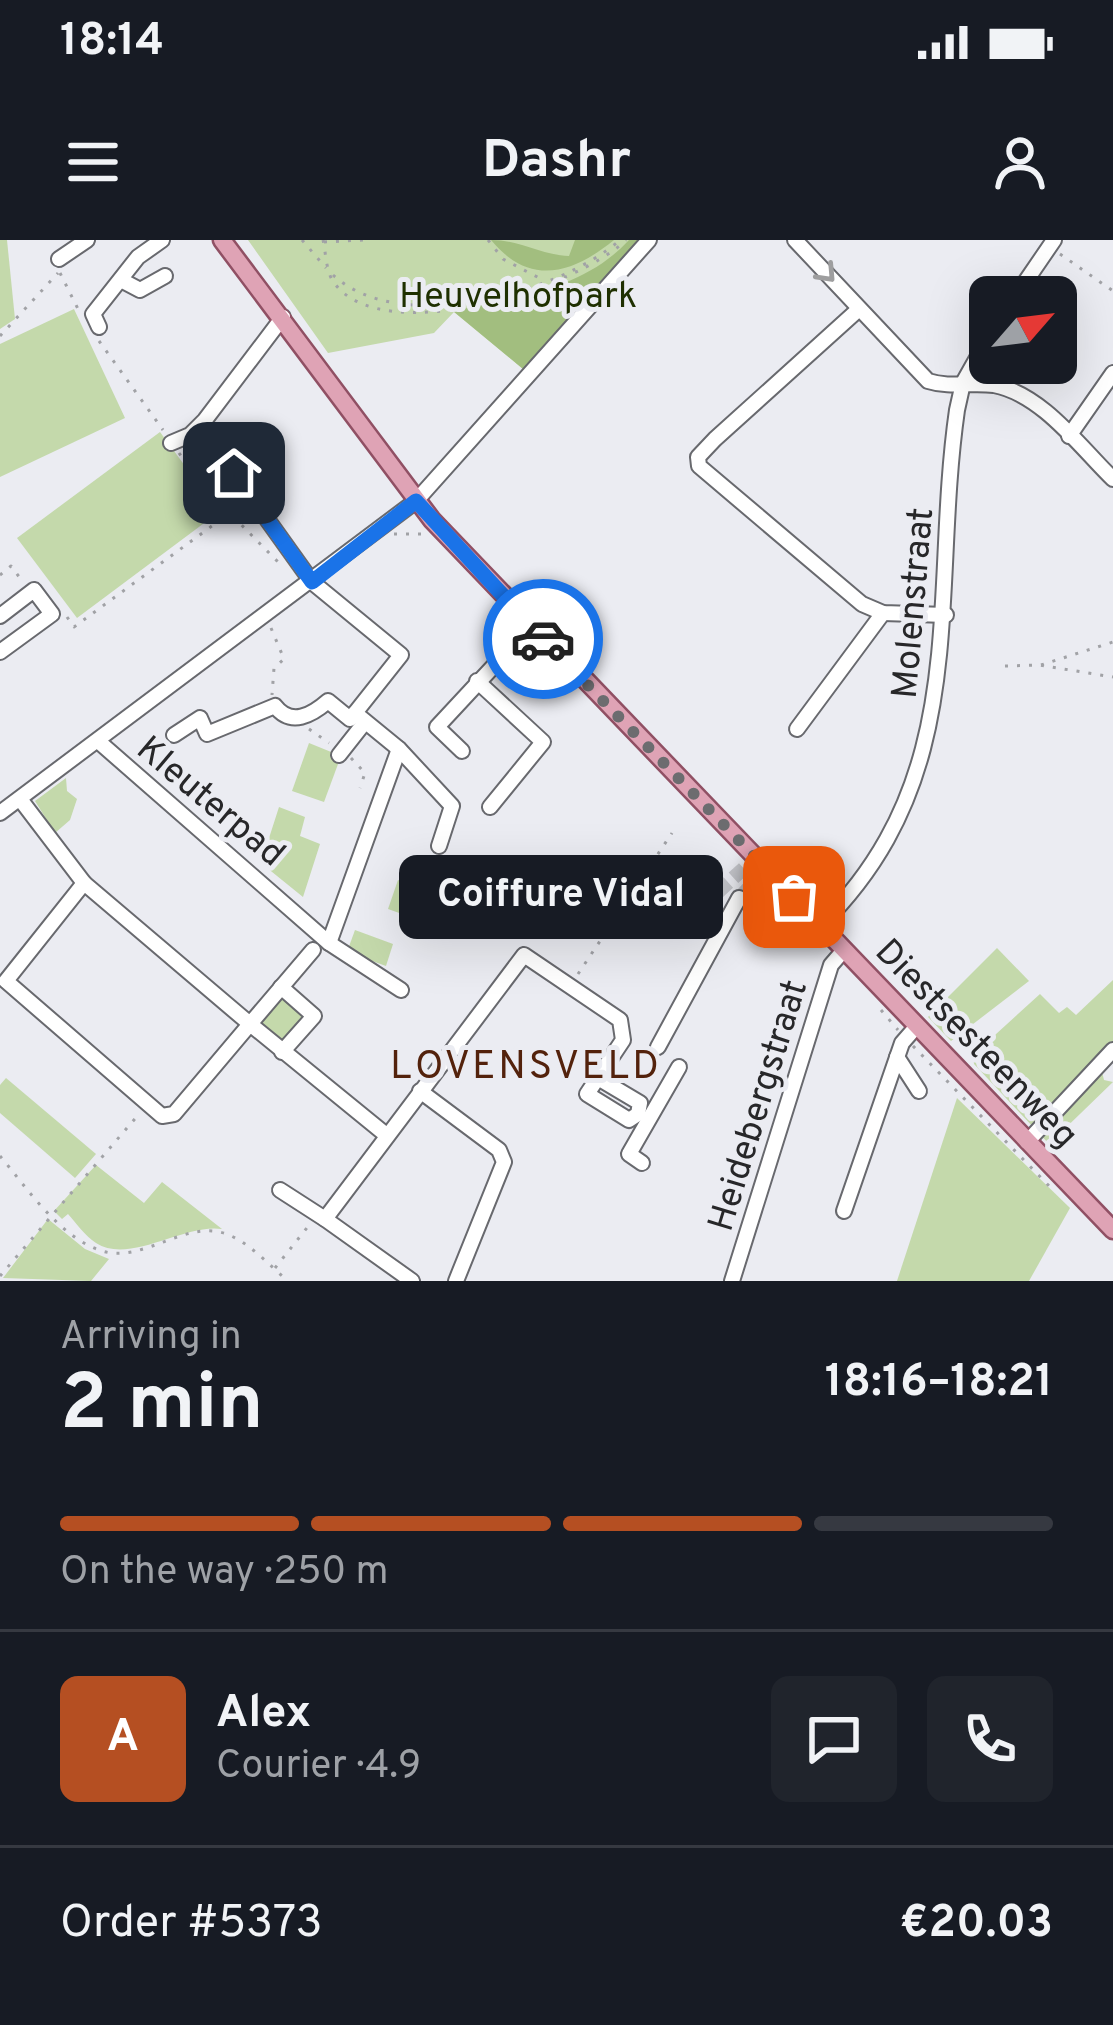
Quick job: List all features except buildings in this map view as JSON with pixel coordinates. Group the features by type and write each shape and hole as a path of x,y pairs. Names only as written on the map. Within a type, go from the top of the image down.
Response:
{"main road":[{"name":"Diestsesteenweg","path":"222,240 446,536 821,925 911,1033 1113,1230"},
{"name":"Diestsesteenweg","path":"235,240 279,311"}],"street":[{"path":"59,266 87,240"},
{"path":"93,329 93,314 162,240"},
{"path":"0,813 416,501 649,240"},
{"path":"795,240 928,380 944,386 963,383 1010,389 1070,436 1113,479"},
{"path":"1027,276 1046,244"},
{"path":"121,280 140,290 165,276"},
{"path":"859,309 698,457 699,466 862,604 883,613 946,615"},
{"path":"171,442 190,435 205,420 279,311"},
{"name":"Molenstraat","path":"821,925 863,879 899,810 936,700 946,615 953,435 969,372"},
{"path":"1070,436 1113,373"},
{"path":"234,473 312,582 401,655 339,754"},
{"path":"0,616 34,590 52,614 0,652"},
{"path":"797,729 883,613"},
{"path":"461,751 437,727 531,626"},
{"path":"477,681 543,742 490,807"},
{"path":"174,735 200,718 207,734 275,706 308,721 328,700 399,749 452,806 439,846"},
{"name":"Kleuterpad","path":"98,741 329,943 400,990"},
{"path":"329,943 399,749"},
{"path":"20,799 84,883 385,1134"},
{"path":"84,883 6,981 165,1117 174,1114 313,950"},
{"path":"658,1047 739,898"},
{"path":"320,1218 420,1091 518,950 620,1019 625,1030 587,1094 629,1120 643,1117"},
{"name":"Heidebergstraat","path":"732,1281 831,965 844,950"},
{"path":"281,987 314,1016 282,1052"},
{"path":"844,1211 897,1057 911,1033"},
{"path":"1027,1142 1113,1050"},
{"path":"897,1057 919,1090"},
{"path":"642,1163 629,1154 643,1117 679,1067"},
{"path":"420,1091 499,1150 504,1162 456,1281"},
{"path":"280,1190 412,1281"}],"path":[{"path":"302,240 329,272 364,297 396,305 468,301 545,281 585,266 623,240"},
{"path":"364,240 324,241 331,281 377,307 420,311 496,301 573,277 623,240"},
{"path":"488,240 503,259 545,281"},
{"path":"1046,244 1113,291"},
{"path":"0,336 59,266 93,329 208,490 280,564 303,567"},
{"path":"208,490 234,473"},
{"path":"52,614 61,610 74,627 232,511"},
{"path":"376,532 446,536"},
{"path":"0,575 11,566 34,590"},
{"path":"266,616 284,659 271,682 280,705"},
{"path":"1039,665 1113,642"},
{"path":"1005,666 1039,665 1113,677"},
{"path":"571,986 672,833"},
{"path":"876,1002 911,1033 1032,1173 1067,1201"},
{"path":"0,1276 49,1213 148,1104"},
{"path":"0,1156 49,1213 104,1251 127,1252 210,1231 241,1242 288,1281"},
{"path":"274,1270 320,1218"}],"green space":[{"path":"0,240 7,240 15,319 0,329"},
{"name":"Heuvelhofpark","path":"248,240 638,240 523,369 454,312 434,333 328,353"},
{"path":"491,240 569,256 575,240 614,240 583,261 536,270 506,255"},
{"path":"629,240 638,240 523,369 453,311 570,281 611,257"},
{"path":"74,309 125,418 0,477 0,344"},
{"path":"160,432 219,512 77,618 17,538"},
{"path":"309,743 341,756 324,802 292,791"},
{"path":"66,778 67,791 77,799 70,820 55,833 35,801"},
{"path":"279,807 305,817 300,836 320,844 303,897 261,863"},
{"path":"398,880 450,899 441,928 388,909"},
{"path":"355,930 393,944 386,966 347,952"},
{"path":"997,948 1029,981 951,1041 928,1017"},
{"path":"1113,980 1113,1062 1102,1072 1104,1080 1113,1082 1049,1144 974,1064 973,1055 1040,994 1059,1013 1067,1007 1076,1015"},
{"path":"281,987 314,1016 282,1052 250,1024"},
{"path":"6,1078 96,1154 75,1178 0,1113 0,1085"},
{"path":"957,1098 1070,1208 1029,1281 897,1281"},
{"path":"96,1165 144,1203 162,1182 222,1229 125,1249 96,1243 68,1214 62,1219 54,1211"},
{"path":"48,1219 85,1249 109,1259 91,1281 3,1278"}],"tunnel":[{"path":"718,892 756,857"},
{"path":"739,898 767,869"}],"way so far":[{"path":"543,639 794,897"}],"place":[{"name":"Coiffure Vidal","path":"794,897"}],"district":[{"name":"LOVENSVELD","path":"526,1064"}],"route":[{"path":"234,473 312,582 416,501 543,639"}]}
